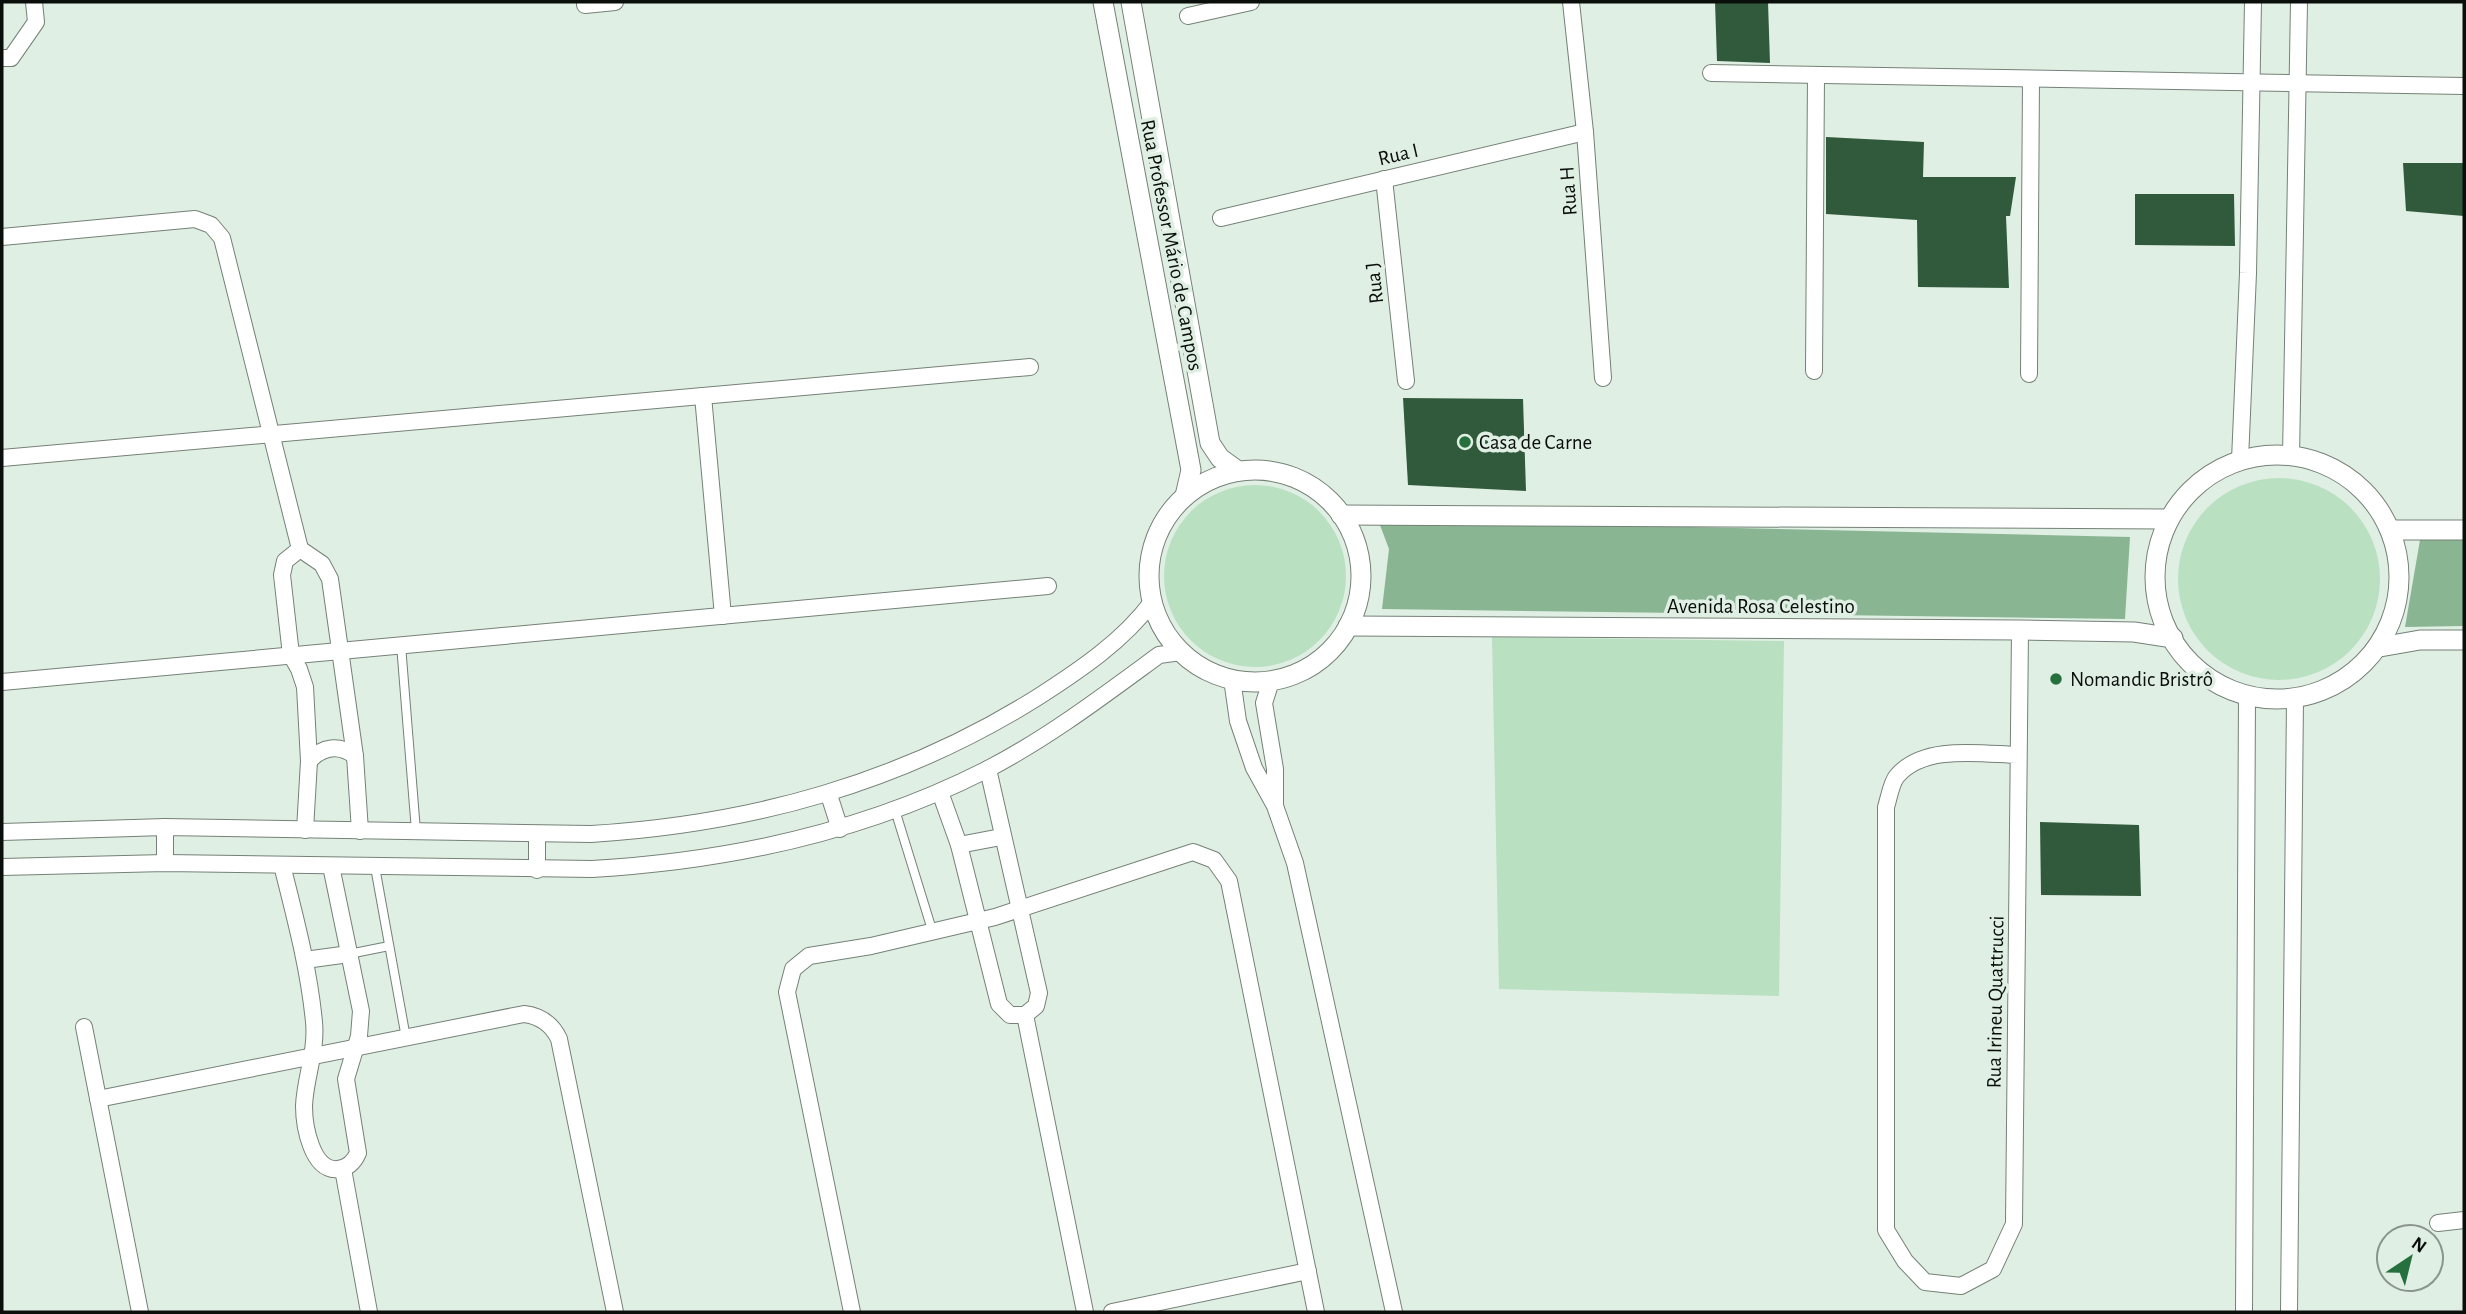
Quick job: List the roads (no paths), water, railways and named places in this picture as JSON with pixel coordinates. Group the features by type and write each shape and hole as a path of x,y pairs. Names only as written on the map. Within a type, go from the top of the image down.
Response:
{"street":[{"path":"2,58 11,58 36,22 34,2"},
{"path":"585,3 615,2"},
{"name":"Rua Professor Mário de Campos","path":"1103,2 1191,470 1185,496"},
{"name":"Rua Professor Mário de Campos","path":"1131,2 1210,443 1220,458 1238,471"},
{"path":"1188,16 1251,2"},
{"name":"Rua H","path":"1571,2 1585,132 1604,378"},
{"path":"2240,460 2253,2"},
{"path":"2291,457 2299,2"},
{"path":"1711,73 2464,86"},
{"path":"1814,371 1816,75"},
{"path":"2029,374 2031,79"},
{"name":"Rua I","path":"1222,218 1585,132"},
{"name":"Rua J","path":"1384,179 1406,381"},
{"path":"2,237 195,219 211,225 222,238 300,550 316,558 327,571 355,756 360,831"},
{"path":"2,458 1030,367"},
{"path":"704,396 723,616"},
{"path":"2282,454 2291,457 2326,464 2368,494 2391,530 2401,572 2397,608 2380,647 2340,684 2295,698 2247,695 2201,674 2164,627 2154,586 2158,545 2166,520 2202,480 2240,460 2282,454"},
{"path":"1238,471 1277,473 1313,488 1341,515 1357,550 1360,570 1356,608 1348,626 1324,656 1290,676 1271,681 1232,679 1196,664 1168,637 1152,602 1149,582 1154,544 1166,518 1185,496 1201,484 1238,471"},
{"path":"1341,515 2166,520"},
{"path":"2391,530 2464,530"},
{"path":"300,550 289,556 282,568 291,655 305,687 309,761 305,830"},
{"path":"2,682 1048,586"},
{"path":"2,832 165,827 590,834 696,824 829,795 920,760 1007,717 1094,659 1134,626 1152,602"},
{"name":"Avenida Rosa Celestino","path":"1348,626 2020,630 2134,632 2173,638"},
{"name":"Rua Irineu Quattrucci","path":"2018,755 1965,753 1923,758 1897,776 1886,807 1886,1230 1905,1261 1925,1282 1961,1286 1993,1269 2014,1224 2020,630"},
{"path":"2380,647 2420,640 2464,640"},
{"path":"2,867 165,863 537,870 647,866 702,860 840,829 940,792 988,769 1071,719 1159,655 1181,652"},
{"path":"1232,679 1238,721 1254,768 1275,806 1295,863 1394,1312"},
{"path":"1271,681 1264,703 1275,769 1275,806"},
{"path":"2244,1312 2247,695"},
{"path":"2289,1312 2295,698"},
{"path":"309,761 330,748 339,748 355,756"},
{"path":"940,792 959,845 999,1004 1010,1015 1025,1015 1036,1006 1038,992 988,769"},
{"path":"829,795 840,829"},
{"path":"165,827 165,863"},
{"path":"537,834 537,870"},
{"path":"959,845 1001,836"},
{"path":"852,1312 788,984 793,970 809,956 933,933 1021,910 1123,877 1186,852 1207,856 1221,866 1229,881 1316,1312"},
{"path":"282,865 305,960 315,1024 304,1118 316,1158 327,1168 343,1169 355,1160 358,1146 346,1079 355,1048 361,1011 331,866"},
{"path":"305,960 349,954"},
{"path":"98,1099 524,1014 538,1017 556,1032 615,1312"},
{"path":"1025,1015 1085,1312"},
{"path":"84,1027 140,1312"},
{"path":"343,1169 369,1312"},
{"path":"2438,1223 2464,1220"},
{"path":"1112,1312 1308,1271"}],"lane":[{"path":"401,645 416,831"},
{"path":"895,810 933,933"},
{"path":"375,867 406,1038"},
{"path":"349,954 389,946"}],"place":[{"name":"Casa de Carne","path":"1465,442"},
{"name":"Nomandic Bristrô","path":"2056,679"}]}
